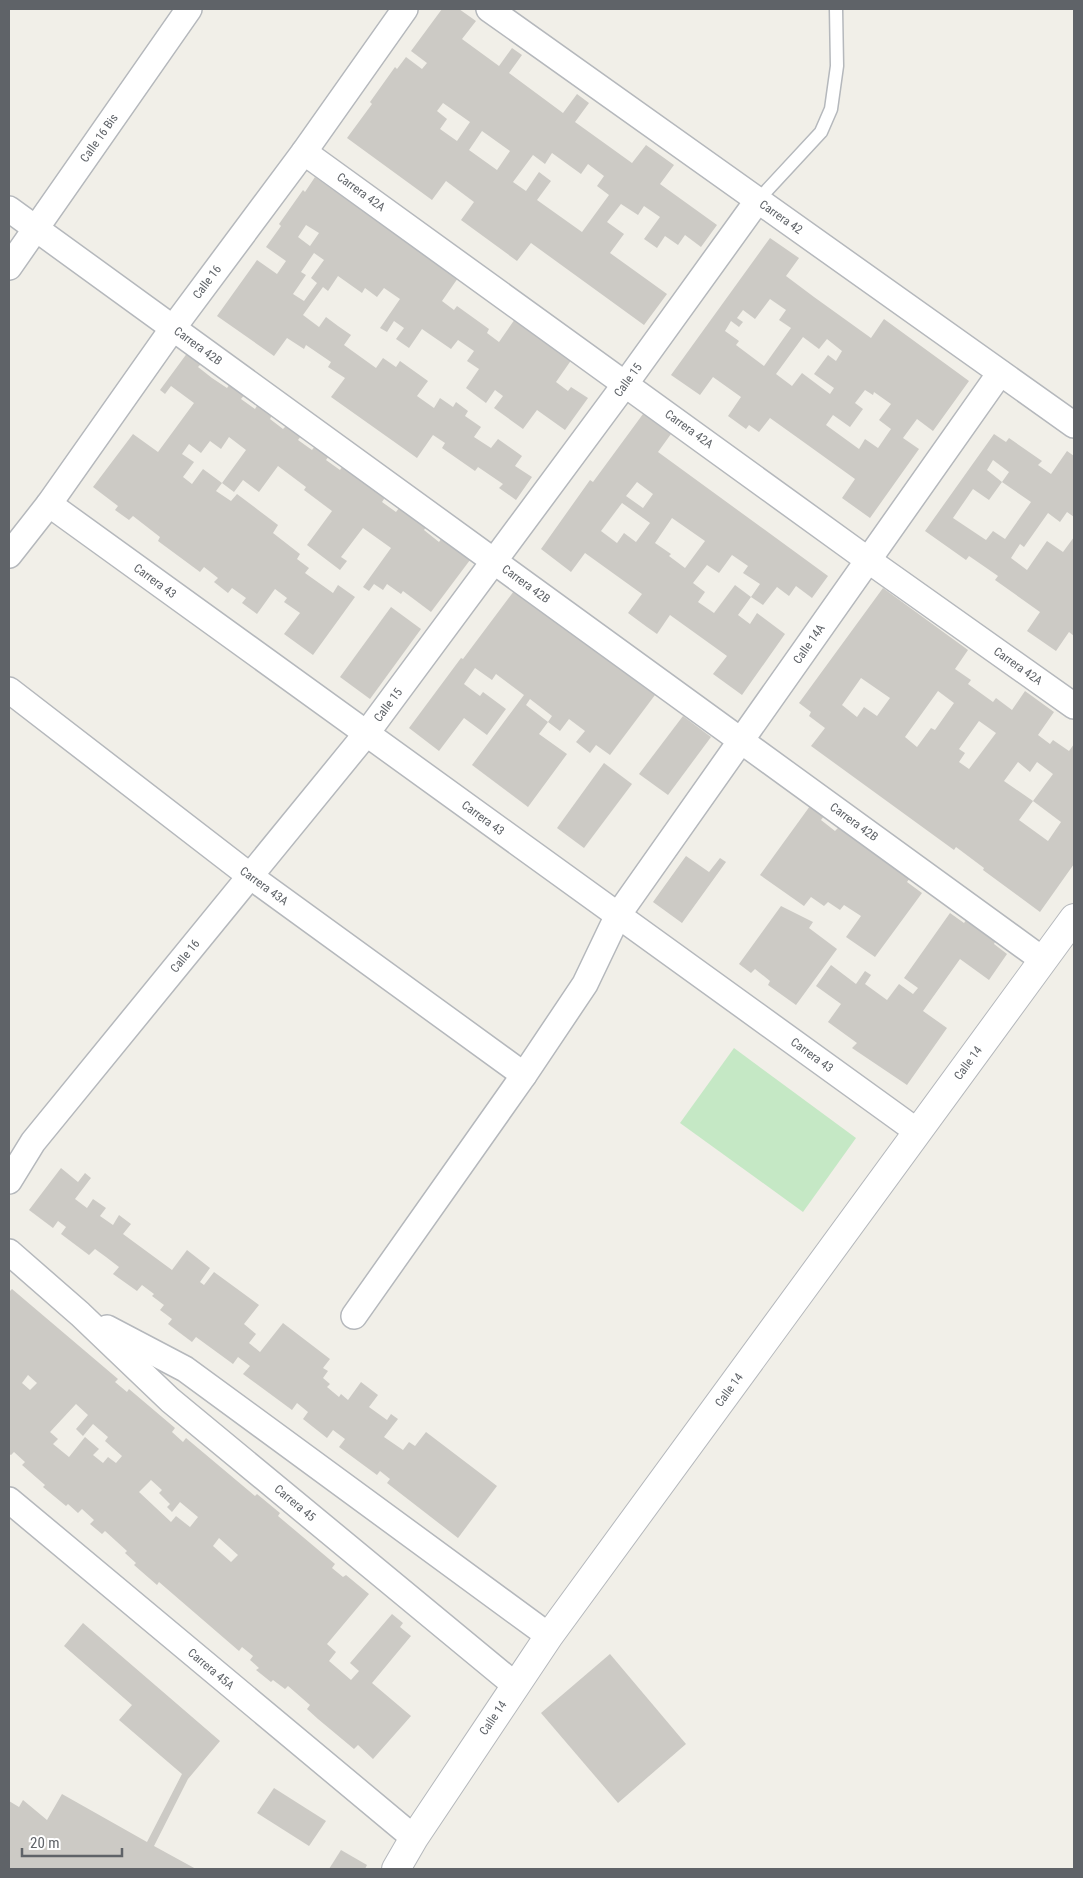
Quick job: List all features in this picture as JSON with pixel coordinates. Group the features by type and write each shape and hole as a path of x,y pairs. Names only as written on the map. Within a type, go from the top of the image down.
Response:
{"street":[{"name":"Calle 16 Bis","path":"9,267 189,9"},
{"name":"Calle 16","path":"9,555 49,504 173,328 304,152 405,9"},
{"name":"Carrera 42","path":"488,9 1074,425"},
{"name":"Carrera 42A","path":"304,152 626,383 868,560 1074,706"},
{"name":"Calle 15","path":"366,734 495,562 758,200"},
{"name":"Carrera 42B","path":"9,209 1044,960"},
{"name":"Calle 14A","path":"354,1316 524,1075 585,984 618,915 1000,373"},
{"name":"Carrera 43","path":"49,504 918,1132"},
{"name":"Carrera 43A","path":"9,690 250,876 524,1075"},
{"name":"Calle 16","path":"9,1181 33,1142 366,734"},
{"name":"Calle 14","path":"396,1869 414,1838 549,1636 1074,918"},
{"name":"Carrera 45","path":"9,1252 80,1314 170,1400 515,1685"},
{"name":"Carrera 45","path":"80,1314 184,1369 549,1636"},
{"name":"Carrera 45A","path":"9,1500 414,1838"}],"lane":[{"name":"Calle 15","path":"758,200 821,132 831,109 837,66 836,9"}],"green space":[{"path":"734,1048 856,1138 803,1212 680,1123"}],"building":[{"path":"442,9 459,9 476,21 462,39 499,66 512,48 522,55 509,73 563,113 577,94 589,103 575,122 632,163 646,145 674,165 660,184 717,225 701,247 685,235 678,245 665,236 657,248 644,239 660,217 644,206 638,215 621,204 607,222 624,234 610,253 667,294 644,325 531,243 517,261 461,220 474,202 446,181 432,200 347,138 372,104 370,102 395,67 397,69 406,57 422,69 427,63 411,51","holes":["443,103 470,122 457,141 440,129 447,119 437,111","482,131 510,151 497,170 469,150","552,153 581,174 588,164 604,176 597,186 609,195 582,232 537,200 551,181 539,172 526,191 513,182 533,155 545,164"]},
{"path":"315,177 458,278 442,301 454,310 457,306 489,329 487,333 499,342 515,319 572,359 556,382 568,391 571,387 588,398 565,430 537,410 523,429 494,408 503,396 495,390 486,403 466,388 479,369 467,361 474,351 458,340 451,349 422,329 409,348 396,339 404,328 394,321 387,332 380,328 400,299 384,288 377,297 365,288 362,293 338,276 328,291 323,287 303,315 319,327 326,317 351,335 344,345 376,368 383,358 396,367 400,361 428,381 417,396 434,408 440,398 453,407 456,402 468,411 465,416 481,427 474,437 491,448 498,439 522,456 515,466 532,477 516,500 499,488 503,484 478,467 475,471 442,448 445,443 433,435 417,458 331,397 345,378 328,367 331,362 306,345 304,349 287,338 274,356 217,316 257,260 277,274 286,261 266,247 281,226 279,224 303,190 305,192","holes":["306,225 319,233 310,246 298,237","314,253 324,260 311,278 317,283 304,301 293,294 306,275 301,272"]},
{"path":"770,238 799,258 786,276 871,338 884,319 969,381 933,431 917,419 903,438 919,449 870,518 842,498 855,479 798,438 770,418 759,432 749,425 746,429 728,416 741,397 713,377 700,395 671,375","holes":["770,299 786,310 779,320 791,328 764,366 736,345 739,341 725,331 731,321 739,327 743,322 737,318 743,310 755,319","803,337 819,349 827,339 842,351 836,361 828,355 814,374 834,388 830,394 802,373 792,386 776,374","865,390 873,395 874,392 891,404 879,420 891,429 878,448 865,439 859,449 826,425 833,415 850,427 863,409 855,403"]},
{"path":"188,352 202,363 198,367 212,378 227,388 230,384 245,394 241,399 255,409 258,404 272,415 270,419 283,429 287,425 301,436 298,440 312,450 315,446 329,456 326,460 340,470 343,466 386,496 382,502 396,512 399,508 426,527 424,530 439,542 441,539 470,560 431,612 403,591 401,594 387,584 383,590 374,584 369,591 363,587 391,548 363,528 341,557 347,561 340,570 307,545 332,511 304,490 306,487 278,466 259,492 243,480 234,492 222,483 216,491 231,501 237,494 278,525 273,533 300,554 297,559 309,568 305,573 333,593 338,585 355,597 313,655 284,634 300,613 284,602 287,598 275,589 257,614 242,603 246,598 232,588 228,593 214,582 218,578 204,567 200,572 158,541 160,537 133,516 129,520 115,510 118,506 93,487 133,434 158,452 194,403 171,386 165,394 160,390","holes":["229,437 246,450 222,483 203,469 192,484 183,477 194,462 182,454 189,444 201,453 210,441 221,449"]},
{"path":"643,414 671,434 658,452 828,576 812,598 796,586 789,596 777,587 763,605 751,597 738,615 750,624 757,613 785,634 742,695 713,674 727,656 670,615 657,634 628,613 642,594 585,553 571,572 541,549 590,480 593,482","holes":["637,482 653,494 643,508 626,496","622,503 650,523 636,542 624,533 617,543 601,531","672,518 705,541 685,568 669,556 671,554 655,543","732,555 748,566 743,573 760,584 751,597 735,585 714,613 698,602 705,592 693,583 707,565 719,573"]},
{"path":"994,434 1006,442 1009,438 1042,461 1038,465 1051,474 1067,451 1074,456 1074,517 1067,512 1060,522 1048,513 1024,547 1020,544 1011,558 1027,570 1047,541 1063,552 1074,537 1074,636 1069,632 1056,651 1027,631 1040,612 995,580 998,576 969,556 966,560 925,531","holes":["993,460 1009,472 1002,482 987,470","1002,482 1031,502 1005,539 993,531 986,540 953,518 973,489 989,500"]},
{"path":"883,588 968,650 955,669 971,680 968,684 993,702 996,698 1012,710 1025,691 1054,712 1038,735 1050,744 1053,740 1069,751 1074,744 1074,864 1040,912 983,870 984,868 956,847 954,850 811,746 825,728 809,716 811,712 799,703","holes":["861,678 890,698 877,716 864,707 857,717 842,705","938,691 954,703 935,730 931,728 917,747 905,737","979,721 996,733 969,769 959,762 965,753 959,749","1018,762 1030,772 1037,762 1053,774 1033,801 1004,781","1033,801 1061,822 1048,841 1019,820"]},
{"path":"514,591 655,695 610,755 596,745 590,753 576,742 585,731 569,719 560,731 548,722 539,734 567,754 528,807 472,765 524,695 496,674 492,680 475,668 464,684 480,696 483,692 506,709 487,735 464,718 439,751 409,728 461,658 463,659","holes":["530,699 552,716 548,722 526,705"]},
{"path":"391,607 421,629 370,699 340,677"},
{"path":"683,716 711,737 668,795 639,774"},
{"path":"604,763 632,784 584,848 557,828"},
{"path":"810,806 824,816 821,820 835,831 839,827 910,878 907,882 922,893 875,957 846,937 861,916 844,905 840,910 828,902 824,906 811,897 804,906 760,875"},
{"path":"686,856 709,872 720,858 726,862 682,923 653,902"},
{"path":"781,906 813,922 809,928 837,949 796,1005 768,985 770,981 755,969 751,973 739,964"},
{"path":"950,913 964,923 967,919 996,940 994,944 1007,954 989,980 960,959 923,1011 947,1028 907,1085 852,1048 857,1043 828,1022 841,1004 816,986 831,965 856,984 865,971 871,975 865,984 887,1000 899,984 913,994 918,988 904,978"},
{"path":"61,1168 78,1182 85,1173 91,1178 75,1199 87,1208 93,1199 106,1208 100,1216 113,1225 119,1215 131,1224 123,1234 172,1270 187,1250 210,1268 200,1282 204,1285 214,1272 259,1305 244,1324 256,1334 249,1343 260,1352 283,1323 330,1359 323,1368 328,1371 323,1378 330,1384 327,1387 339,1397 341,1394 348,1400 361,1382 378,1395 369,1407 387,1420 391,1414 398,1419 384,1437 403,1450 409,1442 415,1446 426,1432 497,1486 458,1538 387,1483 390,1479 380,1471 377,1475 339,1447 345,1439 333,1430 327,1438 303,1419 308,1412 297,1403 292,1410 243,1374 250,1366 238,1357 233,1364 196,1337 192,1342 168,1324 172,1319 160,1310 164,1305 152,1296 154,1294 142,1285 137,1291 113,1274 119,1267 95,1249 89,1255 61,1234 66,1227 58,1221 53,1228 29,1210"},
{"path":"12,1289 118,1379 115,1382 127,1392 129,1389 175,1428 172,1432 183,1442 186,1438 255,1496 257,1494 280,1513 278,1516 335,1564 332,1568 343,1577 346,1575 369,1594 327,1644 336,1652 329,1661 351,1680 359,1671 350,1663 392,1614 403,1623 400,1627 411,1636 372,1683 411,1716 373,1759 358,1745 354,1749 318,1719 307,1709 310,1705 288,1686 285,1689 273,1680 271,1682 256,1670 259,1668 250,1660 253,1656 242,1647 239,1651 159,1582 157,1585 134,1565 136,1563 125,1553 127,1551 105,1531 102,1534 90,1524 94,1520 82,1509 78,1513 68,1504 66,1506 43,1487 45,1485 22,1465 25,1462 14,1452 11,1455 9,1454 10,1291","holes":["28,1375 37,1383 30,1390 22,1383","76,1404 88,1415 76,1429 83,1436 93,1424 108,1437 105,1441 122,1456 116,1463 108,1457 103,1463 93,1455 99,1449 85,1437 69,1457 53,1444 58,1439 50,1432","151,1480 162,1490 159,1493 170,1504 167,1507 172,1512 180,1502 198,1517 190,1527 176,1516 171,1522 139,1492","219,1538 238,1555 231,1562 213,1546"]},
{"path":"83,1623 220,1741 188,1779 154,1846 196,1869 9,1869 9,1801 19,1807 23,1800 47,1820 62,1794 147,1842 182,1774 119,1720 132,1705 64,1646"},
{"path":"610,1654 686,1744 618,1803 541,1713"},
{"path":"274,1788 326,1821 309,1846 257,1813"},
{"path":"341,1850 367,1865 365,1869 329,1869"}]}
